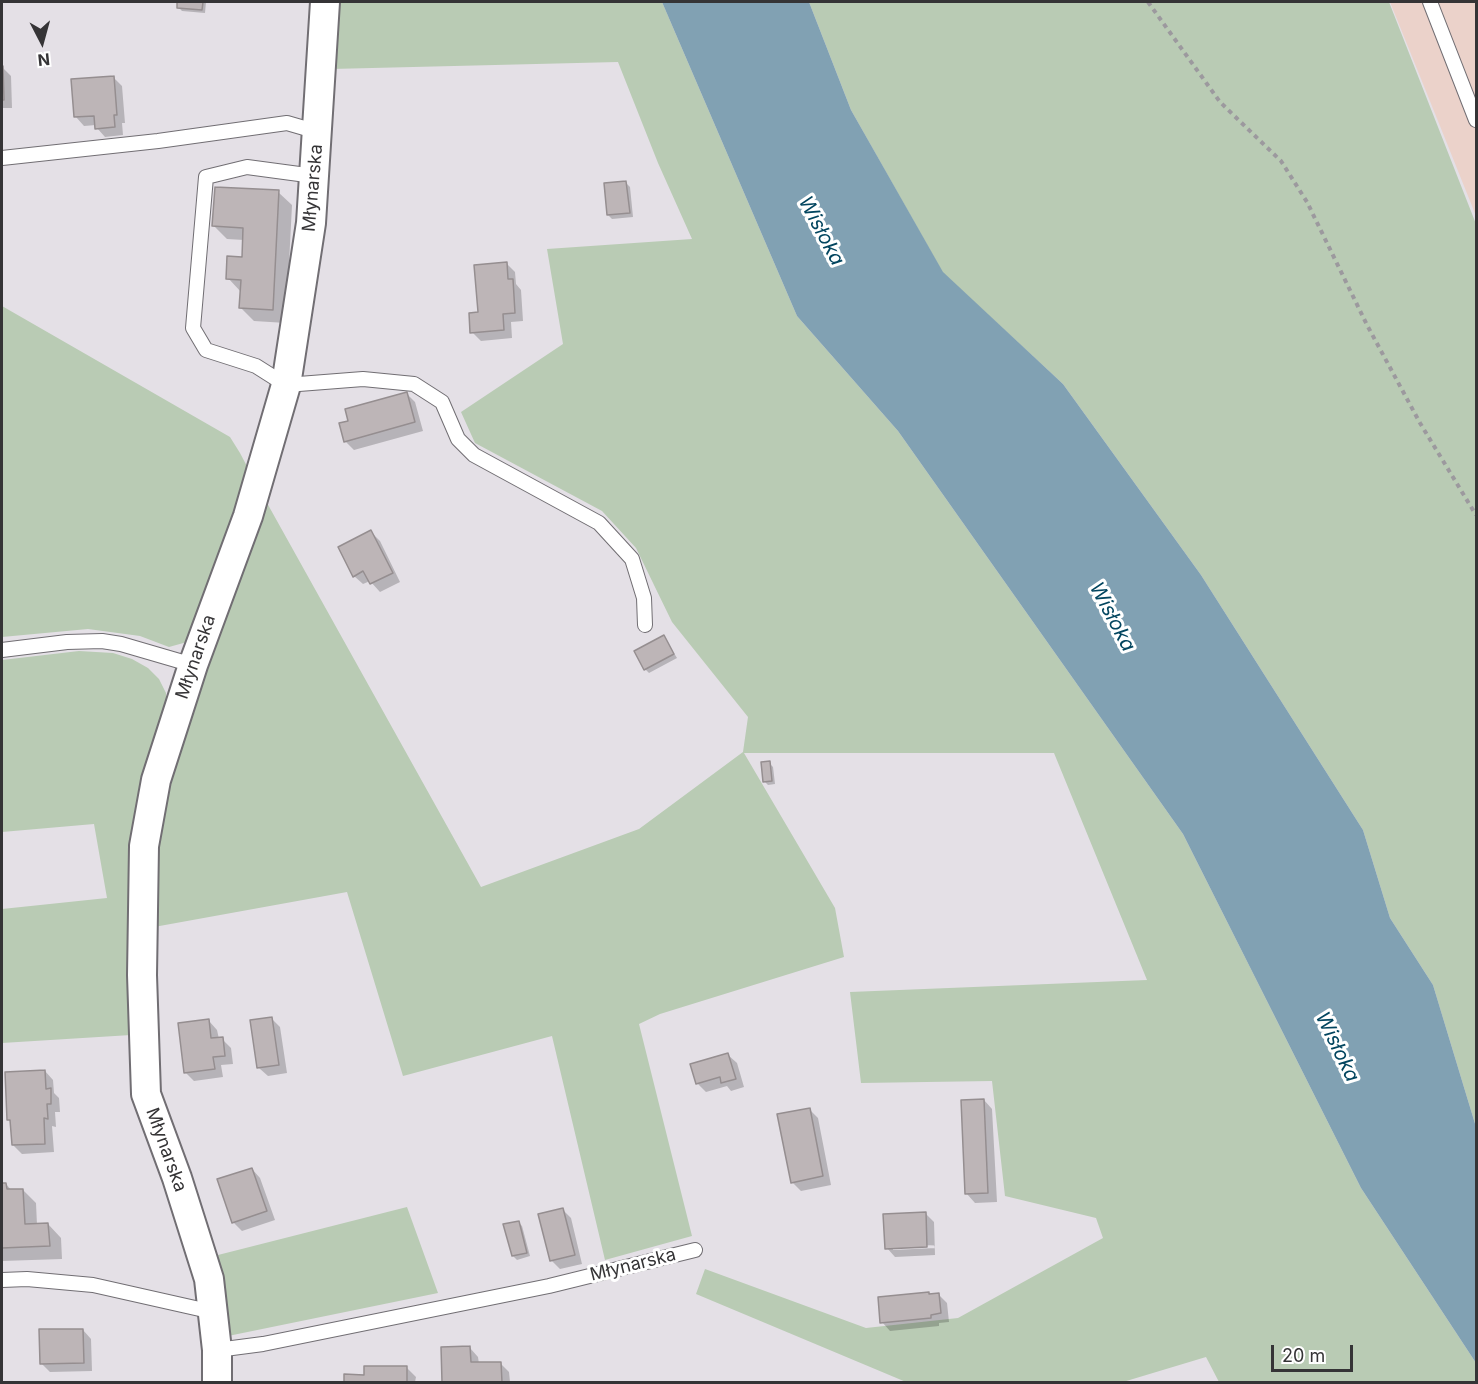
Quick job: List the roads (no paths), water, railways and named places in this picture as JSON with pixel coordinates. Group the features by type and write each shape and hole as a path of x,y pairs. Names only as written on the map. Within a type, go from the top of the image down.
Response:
{"street":[{"name":"Młynarska","path":"217,1383 217,1350 208,1279 177,1178 146,1094 142,975 144,846 156,780 193,665 248,516 286,386 311,223 325,2"}],"lane":[{"path":"1430,2 1476,120"},
{"path":"2,158 287,123 318,132"},
{"path":"314,176 247,167 206,177 193,328 206,350 256,366 286,386 363,379 414,384 441,402 458,439 474,455 600,523 632,559 644,598 645,625"},
{"path":"2,650 67,642 102,641 121,644 193,665"},
{"name":"Młynarska","path":"217,1350 263,1344 537,1289 695,1250"},
{"path":"2,1280 27,1279 93,1285 213,1312"}],"water":[{"name":"Wisłoka","path":"662,2 809,2 851,110 943,272 1063,384 1201,575 1363,830 1390,918 1433,985 1476,1127 1476,1363 1361,1188 1183,834 898,431 797,316"}]}
